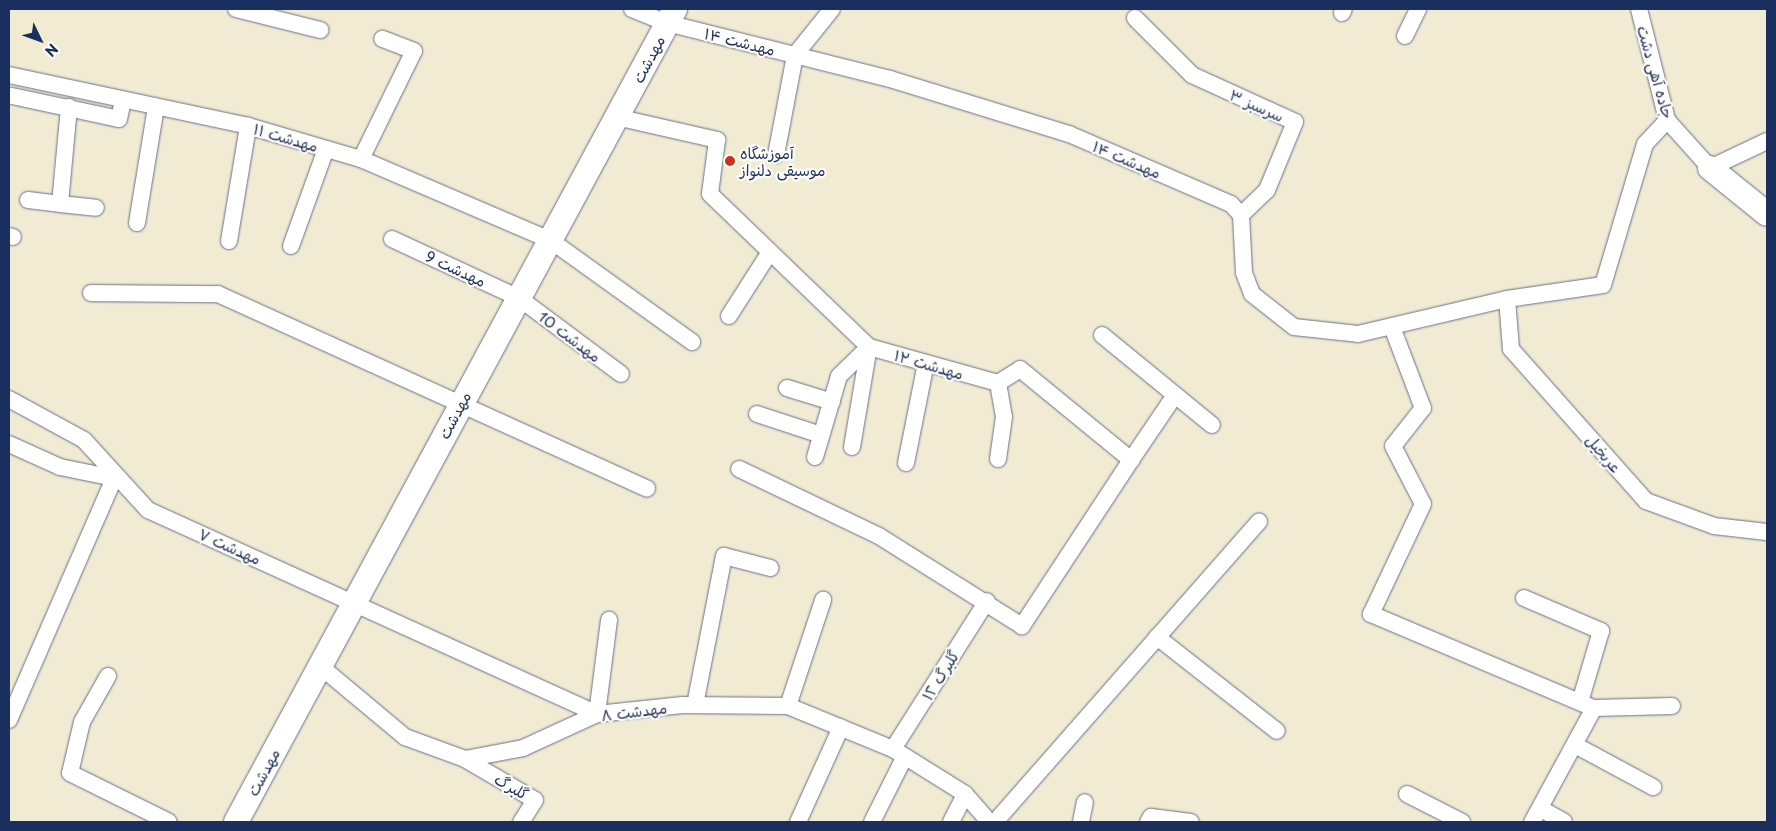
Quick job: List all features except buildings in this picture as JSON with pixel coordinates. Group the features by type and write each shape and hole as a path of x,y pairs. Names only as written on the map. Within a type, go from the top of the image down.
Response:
{"street":[{"path":"236,9 320,30"},
{"name":"مهدشت ۱۴","path":"632,9 671,16 795,55 890,78 1069,134 1231,204 1241,215"},
{"path":"776,155 795,55 832,9"},
{"path":"1405,36 1418,9"},
{"name":"جاده آهی دشت","path":"1639,9 1667,120 1710,168 1767,214"},
{"name":"مهدشت","path":"236,822 460,402 519,298 671,16"},
{"name":"سرسبز ۳","path":"1135,18 1192,75 1295,122 1267,190 1241,215"},
{"path":"361,158 414,51 382,39"},
{"name":"مهدشت ۱۱","path":"9,75 248,126 361,158 550,240 692,342"},
{"path":"12,96 69,107 119,120 123,100"},
{"path":"60,204 69,107"},
{"path":"137,222 156,107"},
{"name":"مهدشت ۱۲","path":"616,117 717,140 710,194 869,347 998,384"},
{"path":"1241,215 1244,273 1252,294 1294,327 1358,334 1507,299 1603,285 1645,144 1667,120"},
{"path":"229,241 248,126"},
{"path":"1710,168 1767,141"},
{"path":"291,246 326,149"},
{"path":"28,200 96,208"},
{"name":"مهدشت 9","path":"392,239 519,298"},
{"path":"729,316 770,252"},
{"path":"91,292 218,294 460,402 647,489"},
{"name":"مهدشت 10","path":"519,298 621,374"},
{"name":"عربخیل","path":"1507,299 1511,348 1646,501 1714,526 1758,528 1767,532"},
{"path":"1392,327 1423,408 1393,446 1423,504 1371,614 1587,705 1672,706"},
{"path":"1102,335 1212,425"},
{"path":"815,457 840,376 869,347"},
{"path":"852,447 869,347"},
{"path":"906,463 926,363"},
{"path":"998,459 1004,417 998,384 1020,369 1131,460"},
{"path":"787,388 832,402"},
{"path":"739,469 879,536 987,601 1022,626 1174,394"},
{"name":"مهدشت ۷","path":"9,399 84,440 114,478 148,510 354,601 598,714"},
{"path":"757,414 822,435"},
{"path":"9,444 60,468 114,478 9,720"},
{"path":"994,822 1260,521"},
{"path":"695,705 724,556 770,568"},
{"path":"1524,598 1601,631 1587,705 1576,745 1536,816 1564,822"},
{"path":"788,706 822,600"},
{"name":"گلبرگ ١٢","path":"872,822 899,754 987,601"},
{"path":"598,714 609,620"},
{"path":"1157,637 1277,731"},
{"path":"320,666 405,737 465,759"},
{"path":"108,676 82,722 70,772 168,822"},
{"name":"مهدشت ۸","path":"465,759 523,748 598,714 695,705 788,706 841,727 899,754 965,794 989,822"},
{"path":"798,822 841,727"},
{"path":"1576,745 1653,787"},
{"name":"گلبرگ","path":"465,759 535,800 521,822"},
{"path":"951,822 965,794"},
{"path":"1407,794 1462,822"},
{"path":"1081,822 1086,802"},
{"path":"1148,822 1150,817 1191,822"}],"place":[{"name":"آموزشگاه موسیقی دلنواز","path":"730,161"}]}
